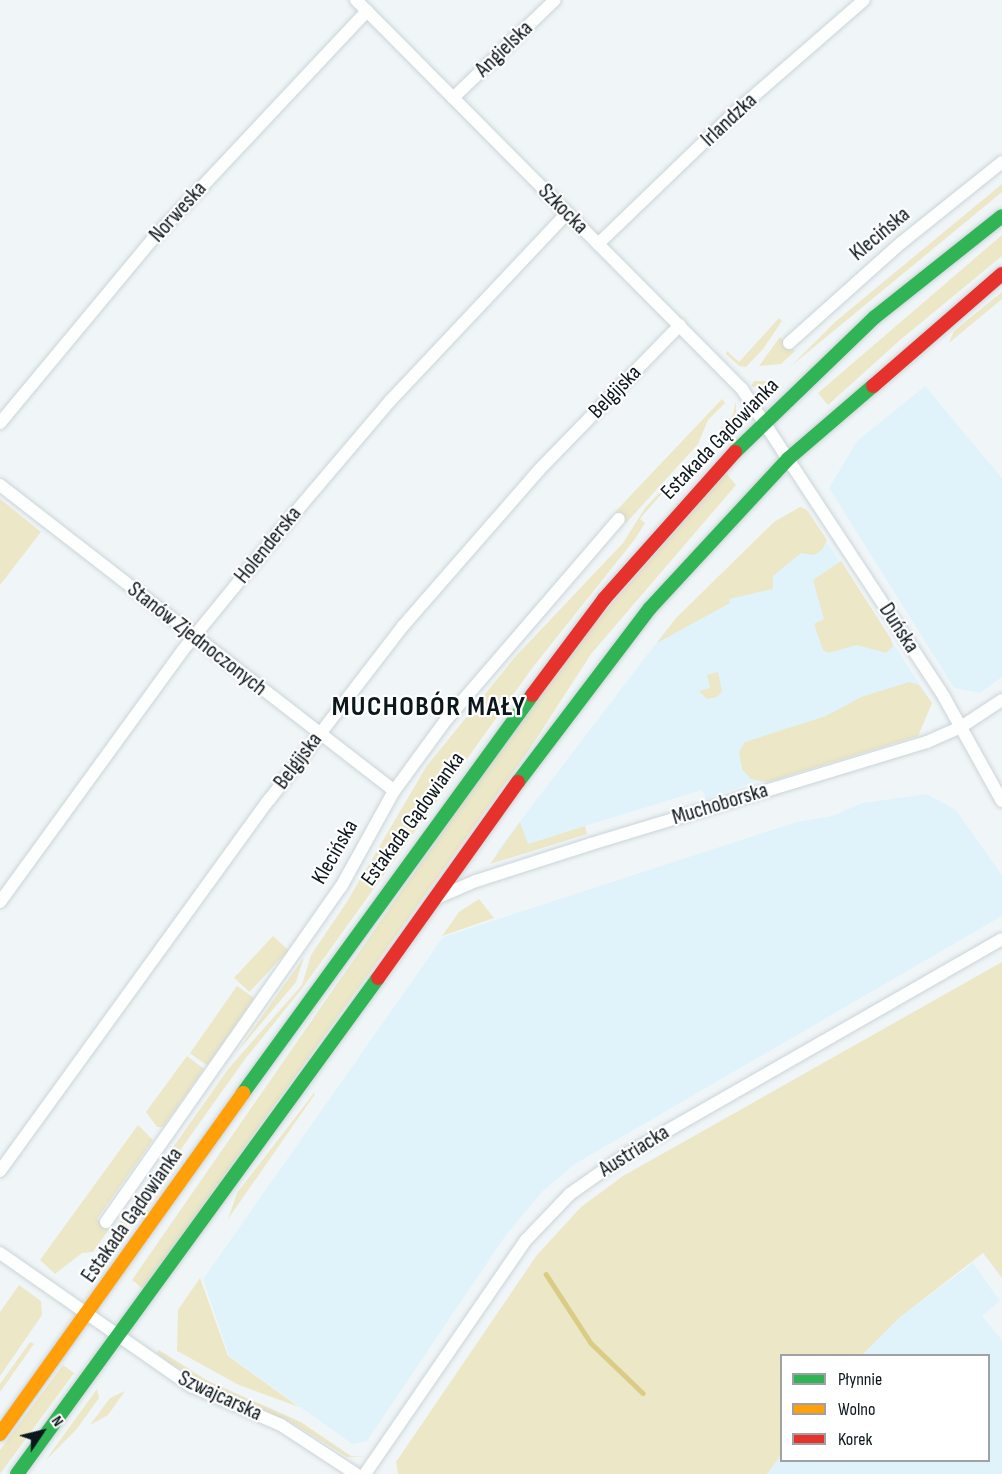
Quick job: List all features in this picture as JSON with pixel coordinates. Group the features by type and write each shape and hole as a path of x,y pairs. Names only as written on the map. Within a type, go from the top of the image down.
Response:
{"main road":[{"name":"Estakada Gądowianka","path":"87,1313 543,675 667,526 763,422 875,317 1002,216"},
{"path":"17,1474 433,900 650,608 788,459 1002,274"},
{"path":"0,1434 87,1313"}],"street":[{"name":"Szkocka","path":"356,0 740,387 763,422"},
{"name":"Angielska","path":"453,98 555,0"},
{"name":"Irlandzka","path":"598,244 734,113 864,0"},
{"name":"Norweska","path":"0,423 167,223 366,11"},
{"name":"Klecińska","path":"789,344 901,243 1002,162"},
{"name":"Holenderska","path":"0,902 194,637 375,418 567,213"},
{"name":"Belgijska","path":"0,1171 319,733 451,567 680,325"},
{"name":"Duńska","path":"763,422 961,727 1002,801"},
{"name":"Stanów Zjednoczonych","path":"0,485 394,791"},
{"name":"Klecińska","path":"106,1222 341,887 394,791 500,654 620,519"},
{"name":"Muchoborska","path":"433,900 479,880 922,744 961,727 1002,699"},
{"name":"Austriacka","path":"365,1474 526,1240 570,1194 635,1149 1002,939"},
{"name":"Szwajcarska","path":"0,1253 191,1386 281,1425 356,1474"}],"shaded area":[{"path":"1002,184 1002,192 791,366 835,322"},
{"path":"1002,235 1002,256 900,340 828,405 818,393"},
{"path":"1002,292 1002,299 949,343 954,331"},
{"path":"779,318 782,321 763,349 746,367 739,366 726,354 727,351 739,362"},
{"path":"780,337 795,351 781,364 759,366"},
{"path":"754,381 775,381 776,383 760,389 751,386"},
{"path":"925,386 1002,478 1002,677 980,693 954,688 829,488 857,441"},
{"path":"722,399 725,403 708,420 698,444 626,523 615,512"},
{"path":"736,401 736,419 723,438 719,430 733,415"},
{"path":"703,447 640,519 645,523 635,539 533,667 301,990 245,1059 103,1259 100,1251 229,1068 302,985 311,955 348,900 426,767 515,657 623,543 645,508"},
{"path":"726,473 736,485 591,654 529,750 143,1289 132,1280 486,769 592,626"},
{"path":"0,499 41,532 0,585"},
{"path":"800,507 807,510 827,540 822,550 814,555 801,553 773,576 773,589 729,599 730,603 657,643 676,618 774,522"},
{"path":"814,522 932,703 918,736 768,782 756,781 706,799 702,790 495,854 666,630"},
{"path":"841,561 891,639 893,646 886,653 857,645 828,653 823,650 814,624 824,619 813,580"},
{"path":"718,672 722,691 717,697 707,699 699,691 710,688 707,675"},
{"path":"909,682 919,685 932,703 918,736 768,782 751,779 742,769 739,752 745,742 826,716 861,697"},
{"path":"927,794 956,810 1002,875 1002,916 575,1164 543,1191 506,1235 367,1441 352,1444 229,1356 203,1279 443,937 796,822 832,816 862,803"},
{"path":"520,822 528,844 585,826 587,834 490,864"},
{"path":"479,899 494,918 442,936 459,912"},
{"path":"273,936 288,950 249,992 234,978"},
{"path":"304,957 296,982 238,1051 239,1049"},
{"path":"1002,962 1002,1278 983,1253 899,1318 863,1354 780,1354 780,1456 767,1474 398,1474 396,1462 537,1255 581,1207 623,1176"},
{"path":"237,986 254,998 207,1065 190,1053"},
{"path":"187,1056 204,1069 163,1127 157,1127 146,1112"},
{"path":"315,1094 228,1219 237,1193"},
{"path":"138,1125 153,1140 97,1219 110,1228 93,1252 82,1253 55,1274 40,1260"},
{"path":"973,1263 1000,1301 982,1316 1002,1340 1002,1474 767,1474 780,1456 780,1462 990,1462 990,1354 863,1354 899,1318"},
{"path":"200,1278 228,1356 299,1407 239,1385 177,1351 178,1310"},
{"path":"19,1285 41,1301 42,1315 0,1376 0,1312"},
{"path":"30,1342 34,1344 0,1392 0,1384"},
{"path":"159,1350 208,1381 301,1422 351,1456 365,1457 347,1457 291,1422 206,1385 167,1361 157,1353"},
{"path":"63,1365 74,1373 0,1474 0,1450"},
{"path":"97,1389 99,1398 76,1430 45,1461"},
{"path":"125,1391 108,1415 90,1425 110,1398"}],"waterway":[{"path":"546,1274 591,1343 643,1393"}],"traffic: fast":[{"path":"735,452 875,317 1002,216"},
{"path":"518,782 650,608 788,459 873,386"},
{"path":"243,1093 532,695"},
{"path":"17,1474 378,978"}],"traffic: slow":[{"path":"0,1434 243,1093"}],"traffic: jam":[{"path":"873,386 1002,274"},
{"path":"532,695 604,599 735,452"},
{"path":"378,978 518,782"}],"district":[{"name":"MUCHOBÓR MAŁY","path":"429,707"}]}
